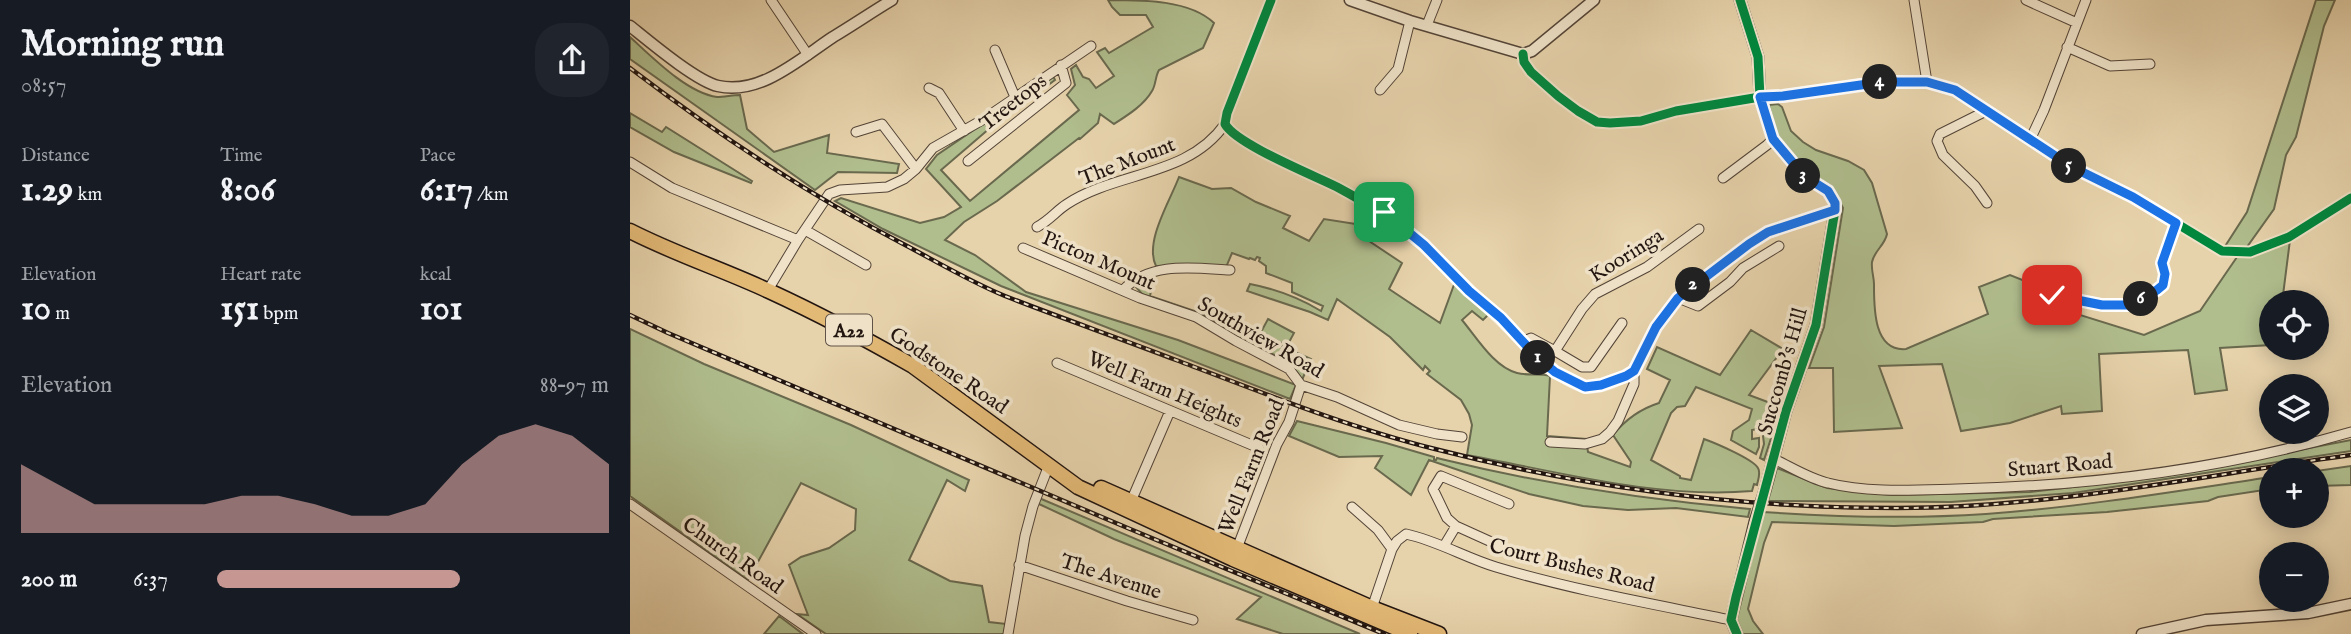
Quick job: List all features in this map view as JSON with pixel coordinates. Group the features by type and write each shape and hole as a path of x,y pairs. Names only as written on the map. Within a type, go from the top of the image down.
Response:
{"highway":[{"name":"Godstone Road","path":"630,231 683,256 768,290 853,332 913,366 1049,465 1129,506 1410,634"},
{"name":"Godstone Road","path":"1235,554 1439,634"}],"street":[{"path":"771,0 808,55"},
{"path":"630,26 703,80 719,87 738,88 760,82 808,55 892,0"},
{"path":"1271,0 1227,113 1225,124 1228,129 1240,138 1384,212 1406,229 1555,372 1585,387 1601,385 1634,371"},
{"path":"1350,0 1410,21 1523,54 1532,51 1594,0"},
{"path":"1427,25 1437,0"},
{"path":"1550,442 1585,444 1602,439 1610,432 1618,421 1634,384 1634,371 1656,327 1678,298 1708,273 1768,232 1835,210 1835,203 1828,191 1804,176 1773,139 1760,97 1758,57 1740,0"},
{"path":"1914,0 1927,82"},
{"path":"2026,0 2077,23"},
{"path":"2030,140 2086,0"},
{"path":"1380,90 1398,69 1410,21"},
{"path":"768,290 798,240 834,190 887,187 904,179 933,148 964,131 1091,46"},
{"path":"2067,47 2110,66 2150,64"},
{"path":"995,50 1015,97"},
{"path":"1523,54 1524,62 1531,72 1578,111 1597,122 1641,121 1686,109 1760,97 1882,82 1927,82 1955,90 2072,167 2133,197 2222,251"},
{"name":"Treetops","path":"968,161 1066,82 1061,65"},
{"path":"929,88 939,93 964,131"},
{"path":"1986,111 1940,134 1937,141 1944,155 1975,186 1987,203"},
{"path":"856,132 882,124 916,169"},
{"name":"The Mount","path":"1037,227 1051,219 1067,204 1125,178 1144,176 1195,153 1225,124"},
{"path":"1723,178 1773,139"},
{"path":"630,162 672,188 798,240"},
{"name":"Succomb's Hill","path":"1731,620 1786,411 1816,325 1835,210"},
{"path":"2052,295 2102,305 2130,305 2157,290 2163,285 2165,274 2162,263 2176,223"},
{"name":"Kooringa","path":"1555,351 1595,294 1647,267 1699,229"},
{"path":"805,230 866,265"},
{"path":"1678,298 1698,306 1730,282 1743,268 1779,246"},
{"name":"Picton Mount","path":"1023,248 1161,305"},
{"path":"1123,290 1132,280 1153,271 1176,267 1230,270"},
{"name":"Southview Road","path":"1161,305 1196,317 1289,369 1301,385 1337,397 1399,425 1462,437"},
{"path":"1522,342 1531,338 1582,367 1591,367 1622,323"},
{"name":"Well Farm Heights","path":"1057,363 1259,448"},
{"name":"Well Farm Road","path":"1235,554 1277,444 1289,422 1301,385"},
{"path":"1129,506 1171,411"},
{"name":"Stuart Road","path":"1774,459 1827,483 1890,491 2016,488 2082,483 2209,464 2268,454 2351,432"},
{"path":"1008,634 1019,565 1033,506 1049,465"},
{"path":"1498,545 1455,526 1447,518 1433,489 1441,476 1509,504"},
{"name":"Church Road","path":"630,504 816,634"},
{"path":"1352,507 1378,530 1392,550 1372,608"},
{"path":"1444,546 1455,526"},
{"name":"Court Bushes Road","path":"1392,550 1397,541 1406,534 1494,566 1556,583 1731,620"},
{"name":"The Avenue","path":"1019,565 1193,620"},
{"path":"2142,634 2206,620 2308,613 2351,604"},
{"path":"1731,620 1737,634"}],"green space":[{"path":"1108,0 1166,3 1204,15 1214,23 1203,48 1159,70 1152,91 1145,101 1114,124 1100,114 1098,123 1080,139 997,201 964,222 945,240 975,255 1026,292 1178,340 1296,385 1290,399 1001,286 883,229 835,201 841,198 920,223 944,217 961,207 926,169 937,155 1053,76 1055,80 990,128 941,170 970,201 1079,110 1067,95 1075,85 1071,69 1076,65 1083,77 1089,79 1096,88 1114,76 1097,52 1105,48 1109,53 1153,27 1146,15 1120,15"},
{"path":"2316,0 2335,0 2324,26 2296,137 2286,155 2274,209 2247,247 2248,253 2252,255 2290,240 2284,290 2259,290 2259,346 2220,348 2227,390 2195,394 2188,350 2099,354 2102,411 2062,414 2061,406 2010,423 1961,431 1942,364 1879,366 1902,428 1834,432 1833,368 1809,368 1824,327 1843,208 1831,186 1807,171 1777,136 1769,105 1778,104 1782,107 1791,131 1803,142 1864,170 1872,183 1887,234 1873,258 1875,315 1881,336 1895,348 1906,349 1988,314 1979,287 2010,275 2025,281 2029,299 2144,335 2200,311 2237,257 2222,251 2247,212"},
{"path":"630,37 670,73 694,89 717,97 740,95 747,129 774,152 829,135 827,153 899,164 897,173 838,172 815,190 630,59"},
{"path":"630,113 662,132 666,127 752,181 751,183 674,152 630,127"},
{"path":"1179,177 1212,189 1231,188 1290,216 1283,228 1309,241 1324,219 1368,228 1363,237 1402,263 1389,289 1440,323 1455,282 1488,315 1483,320 1472,311 1462,320 1493,358 1517,373 1550,376 1547,436 1586,439 1588,452 1630,467 1631,462 1613,435 1633,416 1659,403 1670,380 1647,369 1657,347 1720,375 1751,330 1783,349 1749,395 1781,407 1764,460 1760,458 1764,444 1762,428 1752,430 1752,439 1759,438 1756,454 1731,440 1733,431 1749,420 1752,409 1696,387 1685,406 1677,407 1671,413 1651,460 1680,478 1691,480 1704,439 1755,464 1759,472 1757,485 1754,484 1752,491 1716,492 1645,488 1467,455 1472,425 1461,400 1427,374 1430,371 1425,366 1423,370 1390,337 1337,299 1328,320 1247,291 1250,284 1287,294 1321,311 1323,306 1292,292 1292,283 1266,273 1266,266 1257,257 1255,260 1232,253 1225,267 1156,266 1153,245"},
{"path":"1154,276 1150,296 1206,315 1227,329 1231,330 1233,324 1311,359 1302,380 1290,365 1281,359 1201,315 1143,295 1134,285"},
{"path":"1268,319 1294,333 1287,346 1261,332"},
{"path":"630,329 704,364 851,425 969,480 965,491 947,480 909,560 950,581 982,586 989,622 1007,624 1004,634 826,634 797,614 808,615 789,565 801,557 829,548 855,530 856,509 801,483 748,580 630,496"},
{"path":"1297,421 1386,443 1434,457 1434,460 1437,458 1595,490 1750,509 1748,517 1676,508 1628,510 1583,506 1529,494 1429,460 1411,495 1375,468 1382,456 1339,457 1289,436"},
{"path":"2351,440 2351,451 2305,458 2259,458 2259,465 2073,493 1951,502 1768,501 1777,468 1827,488 1892,495 2030,492 2124,481"},
{"path":"2351,466 2351,485 2329,486 2329,469"},
{"path":"2259,479 2259,491 2208,501 2107,512 1894,526 1772,522 1764,543 1748,609 1763,634 1742,634 1735,620 1763,512 1874,517 1930,516 1986,514 2094,503"},
{"path":"1039,498 1360,634 1283,634 1237,619 1261,597 1114,539 1039,504"},
{"path":"779,616 803,634 764,634"}],"railway":[{"path":"630,68 730,140 799,185 992,291 1337,420 1492,463 1606,485 1722,500 1897,508 1954,507 2068,497 2351,455"},
{"path":"630,315 1130,529 1384,634"}],"cycle path":[{"path":"1271,0 1227,113 1225,124 1232,132 1259,150 1355,197 1406,229 1555,372 1566,379 1592,387 1611,383 1634,371"},
{"path":"1737,634 1731,620 1736,597 1786,411 1816,325 1835,210 1835,203 1828,191 1804,176 1773,139 1760,97 1758,57 1740,0"},
{"path":"1523,54 1524,62 1531,72 1558,96 1597,122 1610,123 1641,121 1676,111 1760,97 1882,82 1927,82 1955,90 2072,167 2133,197 2222,251 2250,252 2289,237 2351,198"}],"route":[{"path":"1384,212 1424,245 1555,372 1585,387 1601,385 1634,371 1656,327 1678,298 1708,273 1768,232 1835,210 1835,203 1828,191 1794,167 1773,139 1760,97 1882,82 1927,82 1955,90 2072,167 2133,197 2176,223 2162,263 2165,274 2163,285 2157,290 2130,305 2102,305 2052,295"}]}
